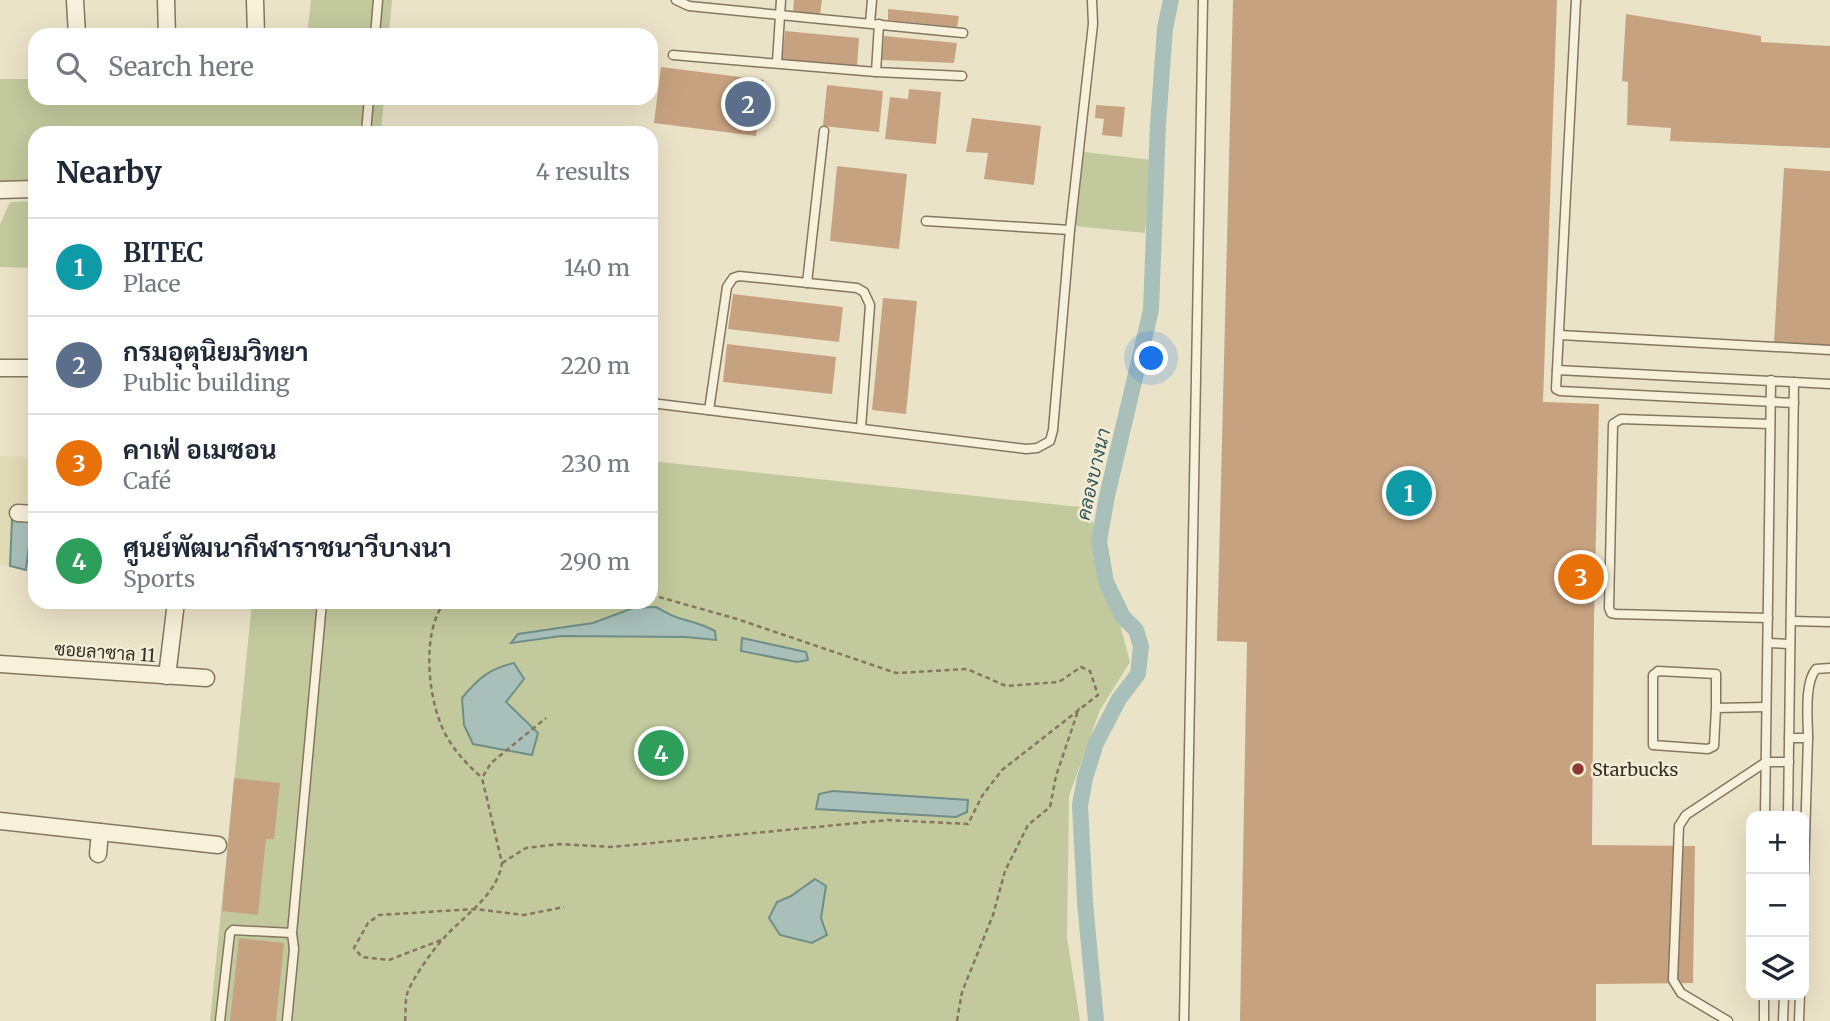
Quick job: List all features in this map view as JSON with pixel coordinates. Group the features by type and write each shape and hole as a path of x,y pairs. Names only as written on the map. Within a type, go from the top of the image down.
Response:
{"street":[{"path":"75,0 77,28"},
{"path":"166,0 167,28"},
{"path":"255,0 256,28"},
{"path":"0,190 28,190"},
{"path":"0,368 28,368"},
{"path":"18,513 28,514"},
{"path":"167,676 175,609"},
{"name":"ซอยลาซาล 11","path":"0,664 206,678"},
{"path":"0,821 218,845"},
{"path":"98,854 100,832"}],"lane":[{"path":"376,28 378,0"},
{"path":"676,0 689,6 963,33"},
{"path":"777,62 780,0"},
{"path":"872,0 876,72"},
{"path":"658,404 1026,449 1038,448 1050,440 1093,24 1092,0"},
{"path":"1184,1021 1203,0"},
{"path":"1576,0 1556,389 1794,403"},
{"path":"673,55 876,72 962,76"},
{"path":"367,126 368,105"},
{"path":"807,283 824,131"},
{"path":"926,221 1070,230"},
{"path":"709,410 729,281 738,276 857,288 864,292 870,304 861,428"},
{"path":"1560,335 1830,351"},
{"path":"1558,370 1830,384"},
{"path":"1765,811 1771,380"},
{"path":"1788,811 1794,382"},
{"path":"1768,618 1616,614 1611,613 1609,608 1613,424 1621,419 1770,425"},
{"path":"286,1021 321,609"},
{"path":"1791,621 1830,622"},
{"path":"1768,643 1790,644"},
{"path":"1806,811 1809,684 1811,674 1816,669 1830,668"},
{"path":"1655,673 1716,674 1716,708 1714,746 1708,749 1653,745 1655,673"},
{"path":"1716,708 1766,708"},
{"path":"1789,737 1808,738"},
{"path":"1728,1021 1681,993 1673,980 1679,826 1686,815 1766,762 1789,762"},
{"path":"220,1021 230,933 233,930 292,933"},
{"path":"1764,1000 1764,1021"},
{"path":"1783,1021 1784,1000"},
{"path":"1799,1021 1800,1000"}],"path":[{"path":"502,863 526,848 559,844 611,847 888,820 968,824 982,796 1002,770 1098,695 1090,671 1082,667 1059,682 1006,686 967,669 896,673 737,619 658,597"},
{"path":"405,1021 408,993 443,939 475,909 500,877 502,863 482,778 446,735 434,699 429,668 431,635 442,609"},
{"path":"957,1021 962,992 993,915 1005,871 1028,825 1050,807 1056,776 1079,708"},
{"path":"482,778 491,763 546,718"},
{"path":"443,939 389,960 362,957 354,948 368,923 379,915 475,909 524,915 564,907"}],"shaded area":[{"path":"0,456 28,457 28,520 12,520 10,566 0,565"}],"green space":[{"path":"311,0 392,0 390,28 308,28"},
{"path":"0,79 28,79 28,105 383,105 382,126 28,126 28,182 0,182"},
{"path":"1084,152 1152,160 1145,233 1075,226"},
{"path":"28,201 28,268 0,267 0,224 10,202"},
{"path":"658,462 1089,508 1130,662 1100,710 1069,796 1067,937 1080,1021 210,1021 251,609 658,609"}],"water":[{"path":"12,520 28,520 26,570 10,566"},
{"path":"658,608 715,631 716,640 686,637 561,636 511,643 518,634 593,623 630,609"},
{"path":"742,638 806,652 808,660 797,662 741,651"},
{"path":"514,663 524,679 506,702 538,733 532,755 473,744 464,725 462,698 484,676 497,668"},
{"path":"833,791 968,800 967,812 956,817 816,809 819,794"},
{"path":"815,879 826,886 821,918 827,935 812,943 780,935 769,918 777,902 791,896"}],"building":[{"path":"794,0 822,0 820,15 793,13"},
{"path":"1233,0 1557,0 1543,402 1599,404 1592,845 1695,846 1693,983 1596,984 1596,1021 1240,1021 1247,642 1217,641"},
{"path":"888,9 959,16 957,27 888,20"},
{"path":"1626,14 1761,36 1761,42 1830,46 1830,148 1670,141 1671,128 1627,125 1628,82 1622,81"},
{"path":"785,31 859,38 857,66 782,63"},
{"path":"884,36 957,43 954,63 882,60"},
{"path":"661,67 764,80 756,136 654,123"},
{"path":"827,85 883,91 879,132 823,126"},
{"path":"909,89 941,92 936,144 885,139 890,97 908,99"},
{"path":"1096,105 1125,107 1122,137 1102,135 1104,119 1095,118"},
{"path":"972,118 1041,126 1034,185 984,179 988,153 966,152"},
{"path":"837,166 907,174 899,249 830,241"},
{"path":"1784,168 1830,171 1830,346 1774,343"},
{"path":"733,294 843,307 839,342 728,329"},
{"path":"883,298 917,301 906,414 872,410"},
{"path":"727,344 836,357 832,394 723,382"},
{"path":"234,778 280,783 274,839 266,839 258,915 222,911"},
{"path":"239,938 284,943 276,1021 230,1021"}],"waterway":[{"name":"คลองบางนา","path":"1096,1021 1085,902 1080,805 1096,743 1119,699 1138,674 1141,646 1136,630 1123,617 1106,582 1099,541 1151,310 1158,125 1165,28 1171,0"}],"place":[{"name":"กรมอุตุนิยมวิทยา","path":"748,104"},
{"name":"BITEC","path":"1409,493"},
{"name":"คาเฟ่ อเมซอน","path":"1581,577"},
{"name":"ศูนย์พัฒนากีฬาราชนาวีบางนา","path":"661,753"},
{"name":"Starbucks","path":"1578,769"}]}
